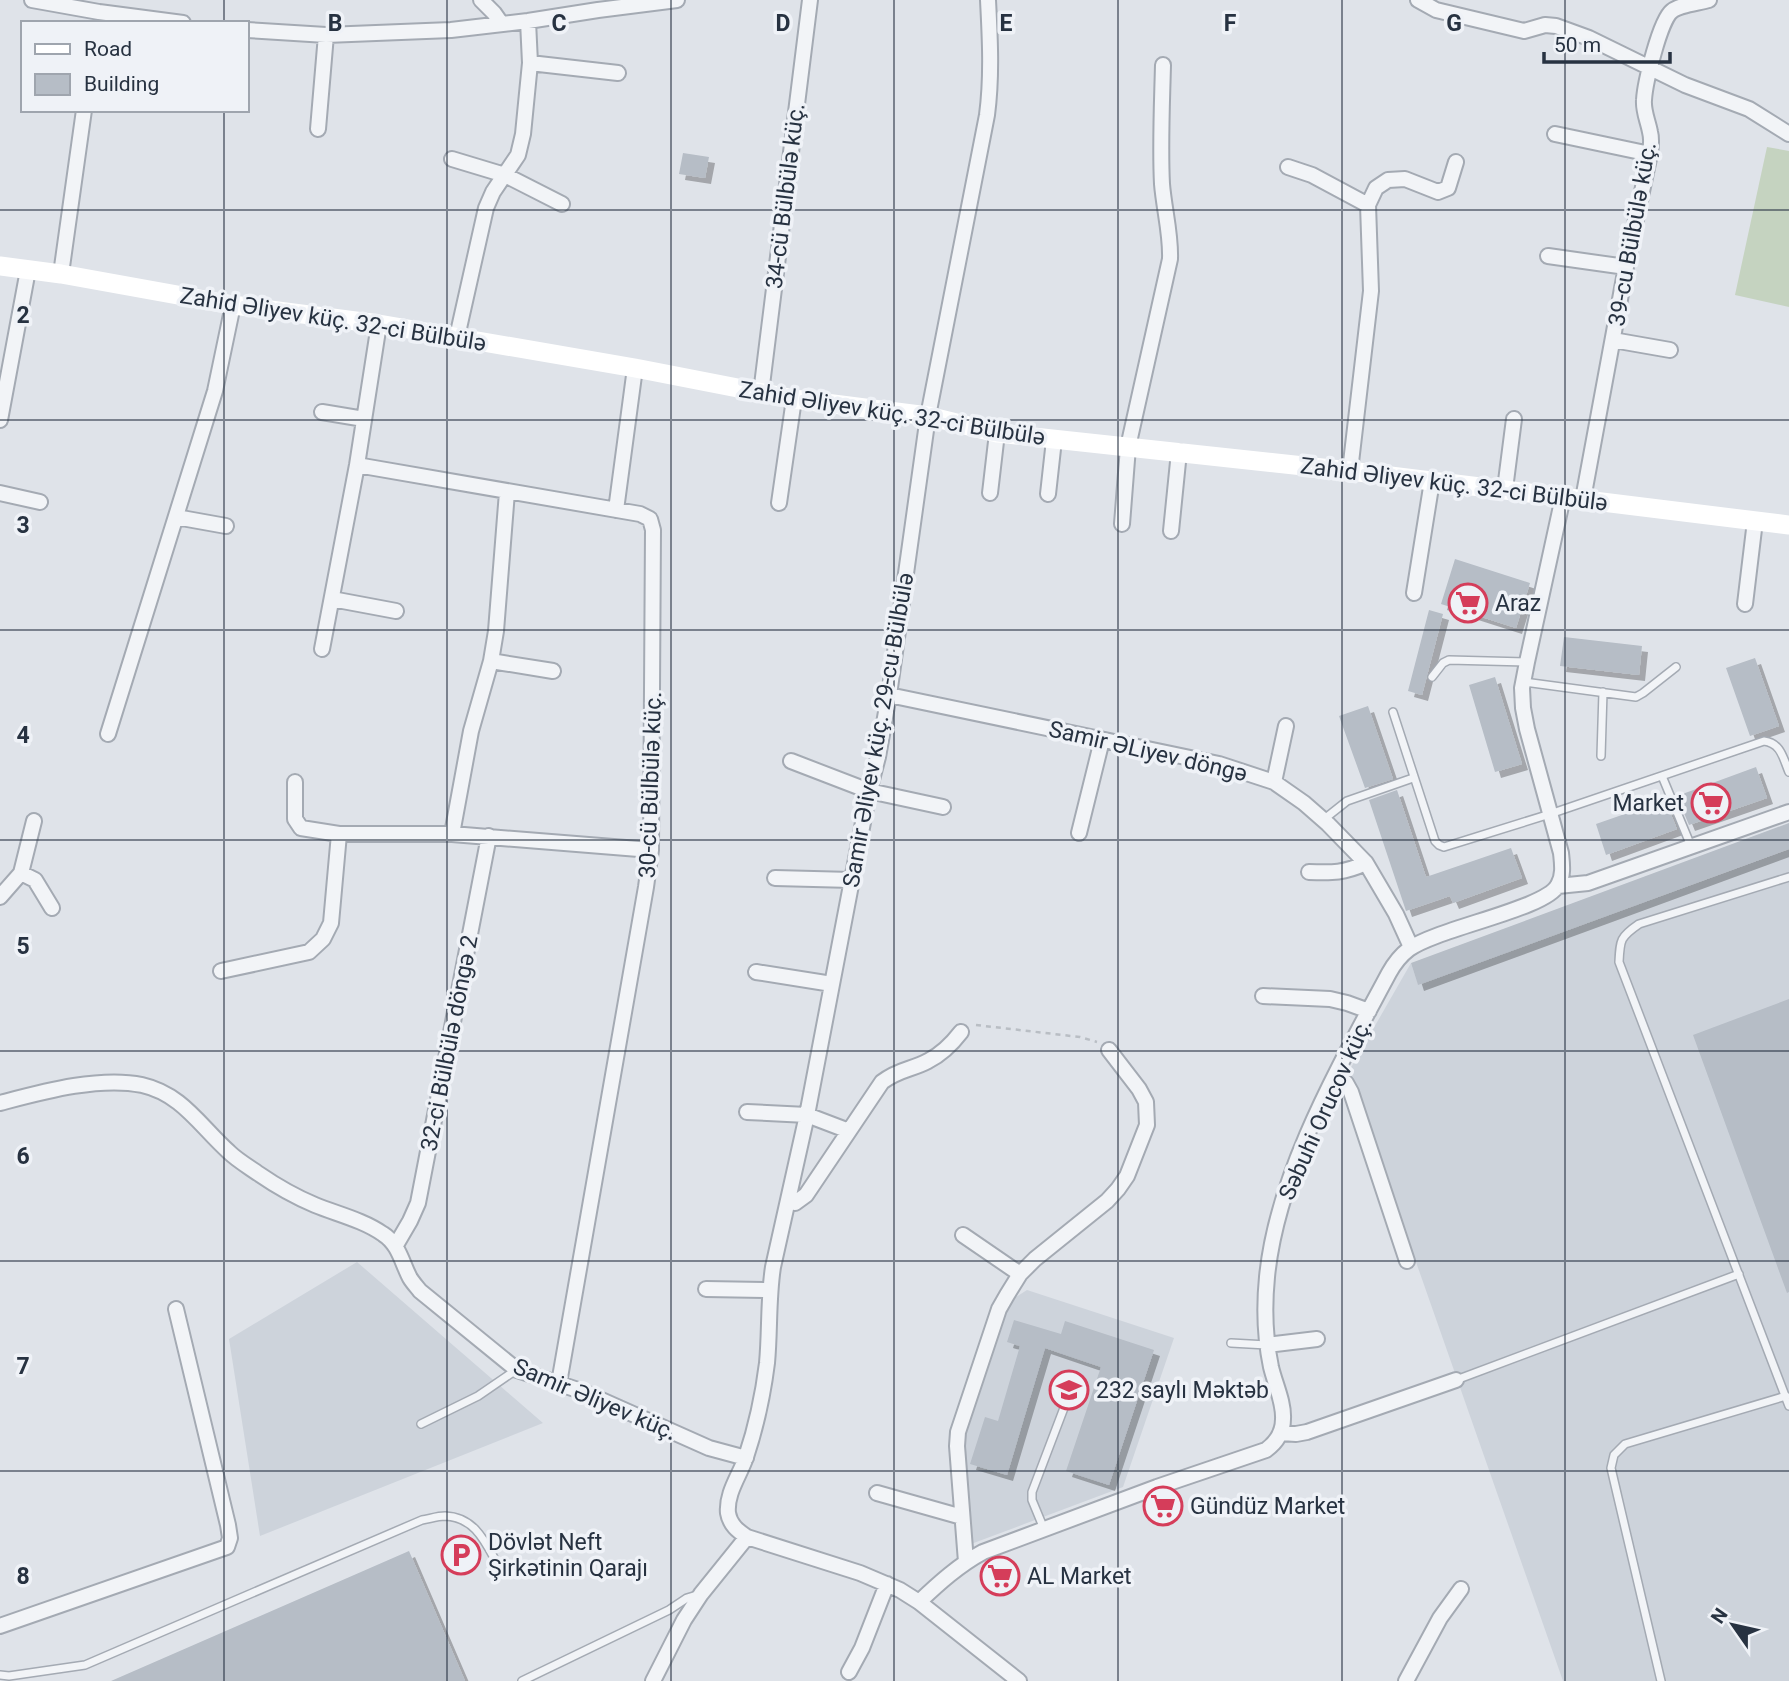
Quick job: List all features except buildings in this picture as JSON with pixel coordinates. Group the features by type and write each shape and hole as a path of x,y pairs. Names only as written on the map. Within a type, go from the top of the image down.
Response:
{"street":[{"path":"32,0 98,18 149,21"},
{"path":"481,0 501,23"},
{"path":"248,30 326,35 451,30 528,21 598,5 677,0"},
{"name":"34-cü Bülbülə küç.","path":"761,393 810,0"},
{"name":"Samir Əliyev küç. 29-cu Bülbülə","path":"747,1537 731,1522 728,1513 731,1492 746,1458 756,1423 767,1361 769,1290 773,1267 790,1199 889,695 928,416 988,115 988,0"},
{"path":"1418,0 1436,10 1524,31 1545,25 1556,26 1589,38 1685,85 1749,109 1789,134"},
{"name":"39-cu Bülbülə küç.","path":"1583,499 1650,154 1651,136 1644,100 1650,68 1665,19 1671,11 1709,0"},
{"path":"457,337 486,208 493,192 518,155 521,144 530,63 528,21"},
{"path":"318,129 326,35"},
{"path":"530,63 618,73"},
{"path":"1122,524 1128,447 1170,259 1171,244 1162,177 1163,65"},
{"path":"61,274 84,112"},
{"path":"1555,134 1650,154"},
{"path":"452,159 505,175 562,204"},
{"path":"1350,471 1371,291 1368,205 1376,188 1388,180 1405,179 1438,192 1448,188 1456,162"},
{"path":"1288,167 1312,175 1368,205"},
{"path":"1548,256 1626,267"},
{"name":"Zahid Əliyev küç. 32-ci Bülbülə","path":"0,266 61,274 233,305 457,337 794,399 928,416 997,433 1505,489 1789,525"},
{"path":"0,420 28,270"},
{"path":"108,734 215,391 233,305"},
{"path":"322,649 357,465 379,324"},
{"path":"1613,340 1670,350"},
{"path":"616,510 635,369"},
{"path":"779,503 794,399"},
{"path":"322,412 365,419"},
{"path":"1505,489 1514,419"},
{"path":"990,493 997,433"},
{"path":"1048,494 1054,440"},
{"path":"1171,531 1179,453"},
{"name":"30-cü Bülbülə küç.","path":"357,465 640,514 650,519 653,530 651,850 559,1383"},
{"path":"1414,593 1432,481"},
{"path":"452,834 471,731 491,661 496,631 507,492"},
{"path":"0,494 40,502"},
{"path":"1563,497 1527,662 1523,708 1561,853 1563,867 1558,886 1588,883 1789,813"},
{"path":"176,517 226,526"},
{"path":"1745,604 1755,521"},
{"path":"332,599 396,611"},
{"path":"491,661 553,671"},
{"name":"Samir ƏLiyev döngə","path":"889,695 1219,764 1274,782 1304,803 1366,863 1396,914 1411,947"},
{"path":"1274,782 1286,726"},
{"path":"1079,833 1102,740"},
{"path":"791,761 869,791 943,807"},
{"path":"295,782 295,819 301,828 339,834 489,836 651,850"},
{"path":"0,897 21,873 34,821"},
{"path":"221,971 309,952 323,939 331,923 339,834"},
{"name":"32-ci Bülbülə döngə 2","path":"396,1245 418,1203 489,836"},
{"path":"1309,872 1338,873 1366,863"},
{"path":"21,873 35,880 52,908"},
{"path":"775,878 852,880"},
{"name":"Səbuhi Orucov küç.","path":"1281,1433 1283,1412 1267,1345 1265,1306 1269,1255 1281,1204 1335,1076 1396,962 1411,947 1542,899 1558,886"},
{"path":"756,972 832,984"},
{"path":"1263,996 1330,999 1369,1011"},
{"path":"790,1199 795,1203 806,1195 882,1082 893,1073 926,1062 950,1047 961,1032"},
{"path":"965,1562 958,1432 999,1309 1020,1274 1118,1189 1127,1176 1147,1125 1146,1102 1139,1088 1109,1050"},
{"path":"1335,1076 1346,1083 1351,1091 1407,1261"},
{"path":"0,1103 92,1084 119,1082 166,1093 191,1112 229,1153 261,1175 311,1203 385,1234 396,1245"},
{"path":"747,1112 807,1115 849,1131"},
{"path":"963,1234 1020,1274"},
{"name":"Samir Əliyev küç.","path":"396,1245 411,1280 420,1291 517,1370 581,1391 709,1448 746,1458"},
{"path":"706,1289 769,1290"},
{"path":"0,1626 227,1547 230,1538 228,1525 176,1309"},
{"path":"1267,1345 1317,1339"},
{"path":"919,1602 965,1562 983,1552 1266,1450 1274,1445 1281,1433 1307,1432 1456,1380"},
{"path":"877,1493 962,1517"},
{"path":"653,1681 684,1620 701,1594 747,1537 887,1584 919,1602 1019,1681"},
{"path":"849,1672 862,1648 887,1584"},
{"path":"1406,1681 1440,1618 1461,1589"}],"lane":[{"path":"1432,677 1443,663 1449,660 1527,662"},
{"path":"1524,682 1636,697 1676,667"},
{"path":"1601,756 1603,692"},
{"path":"1393,712 1435,841 1444,847 1765,741 1773,742 1780,748 1789,772"},
{"path":"1662,776 1692,847"},
{"path":"1323,820 1347,801 1413,778"},
{"path":"1789,877 1639,925 1627,932 1620,943 1619,962 1789,1406"},
{"path":"1456,1380 1739,1273"},
{"path":"1231,1343 1267,1345"},
{"path":"421,1424 478,1396 517,1370"},
{"path":"1661,1681 1611,1468 1614,1455 1625,1444 1786,1396"},
{"path":"1044,1529 1032,1500 1032,1492 1067,1400"},
{"path":"0,1675 85,1665 422,1520 445,1516 467,1521 479,1532 499,1567"},
{"path":"522,1681 669,1610 687,1598 701,1594"}],"path":[{"path":"961,1032 972,1024 992,1025 1080,1037 1098,1042 1109,1050"}],"shaded area":[{"path":"1789,849 1789,1681 1563,1681 1349,1071 1411,963 1418,984"},
{"path":"357,1262 543,1423 260,1536 229,1339"},
{"name":"232 saylı Məktəb","path":"1027,1290 1174,1338 1123,1487 971,1544 964,1441 1011,1300"}],"green space":[{"path":"1767,147 1789,151 1789,307 1735,295"}],"place":[{"name":"Araz","path":"1468,603"},
{"name":"Market","path":"1711,803"},
{"name":"232 saylı Məktəb","path":"1069,1390"},
{"name":"Gündüz Market","path":"1163,1506"},
{"name":"Dövlət Neft Şirkətinin Qarajı","path":"461,1555"},
{"name":"AL Market","path":"1000,1576"}]}
